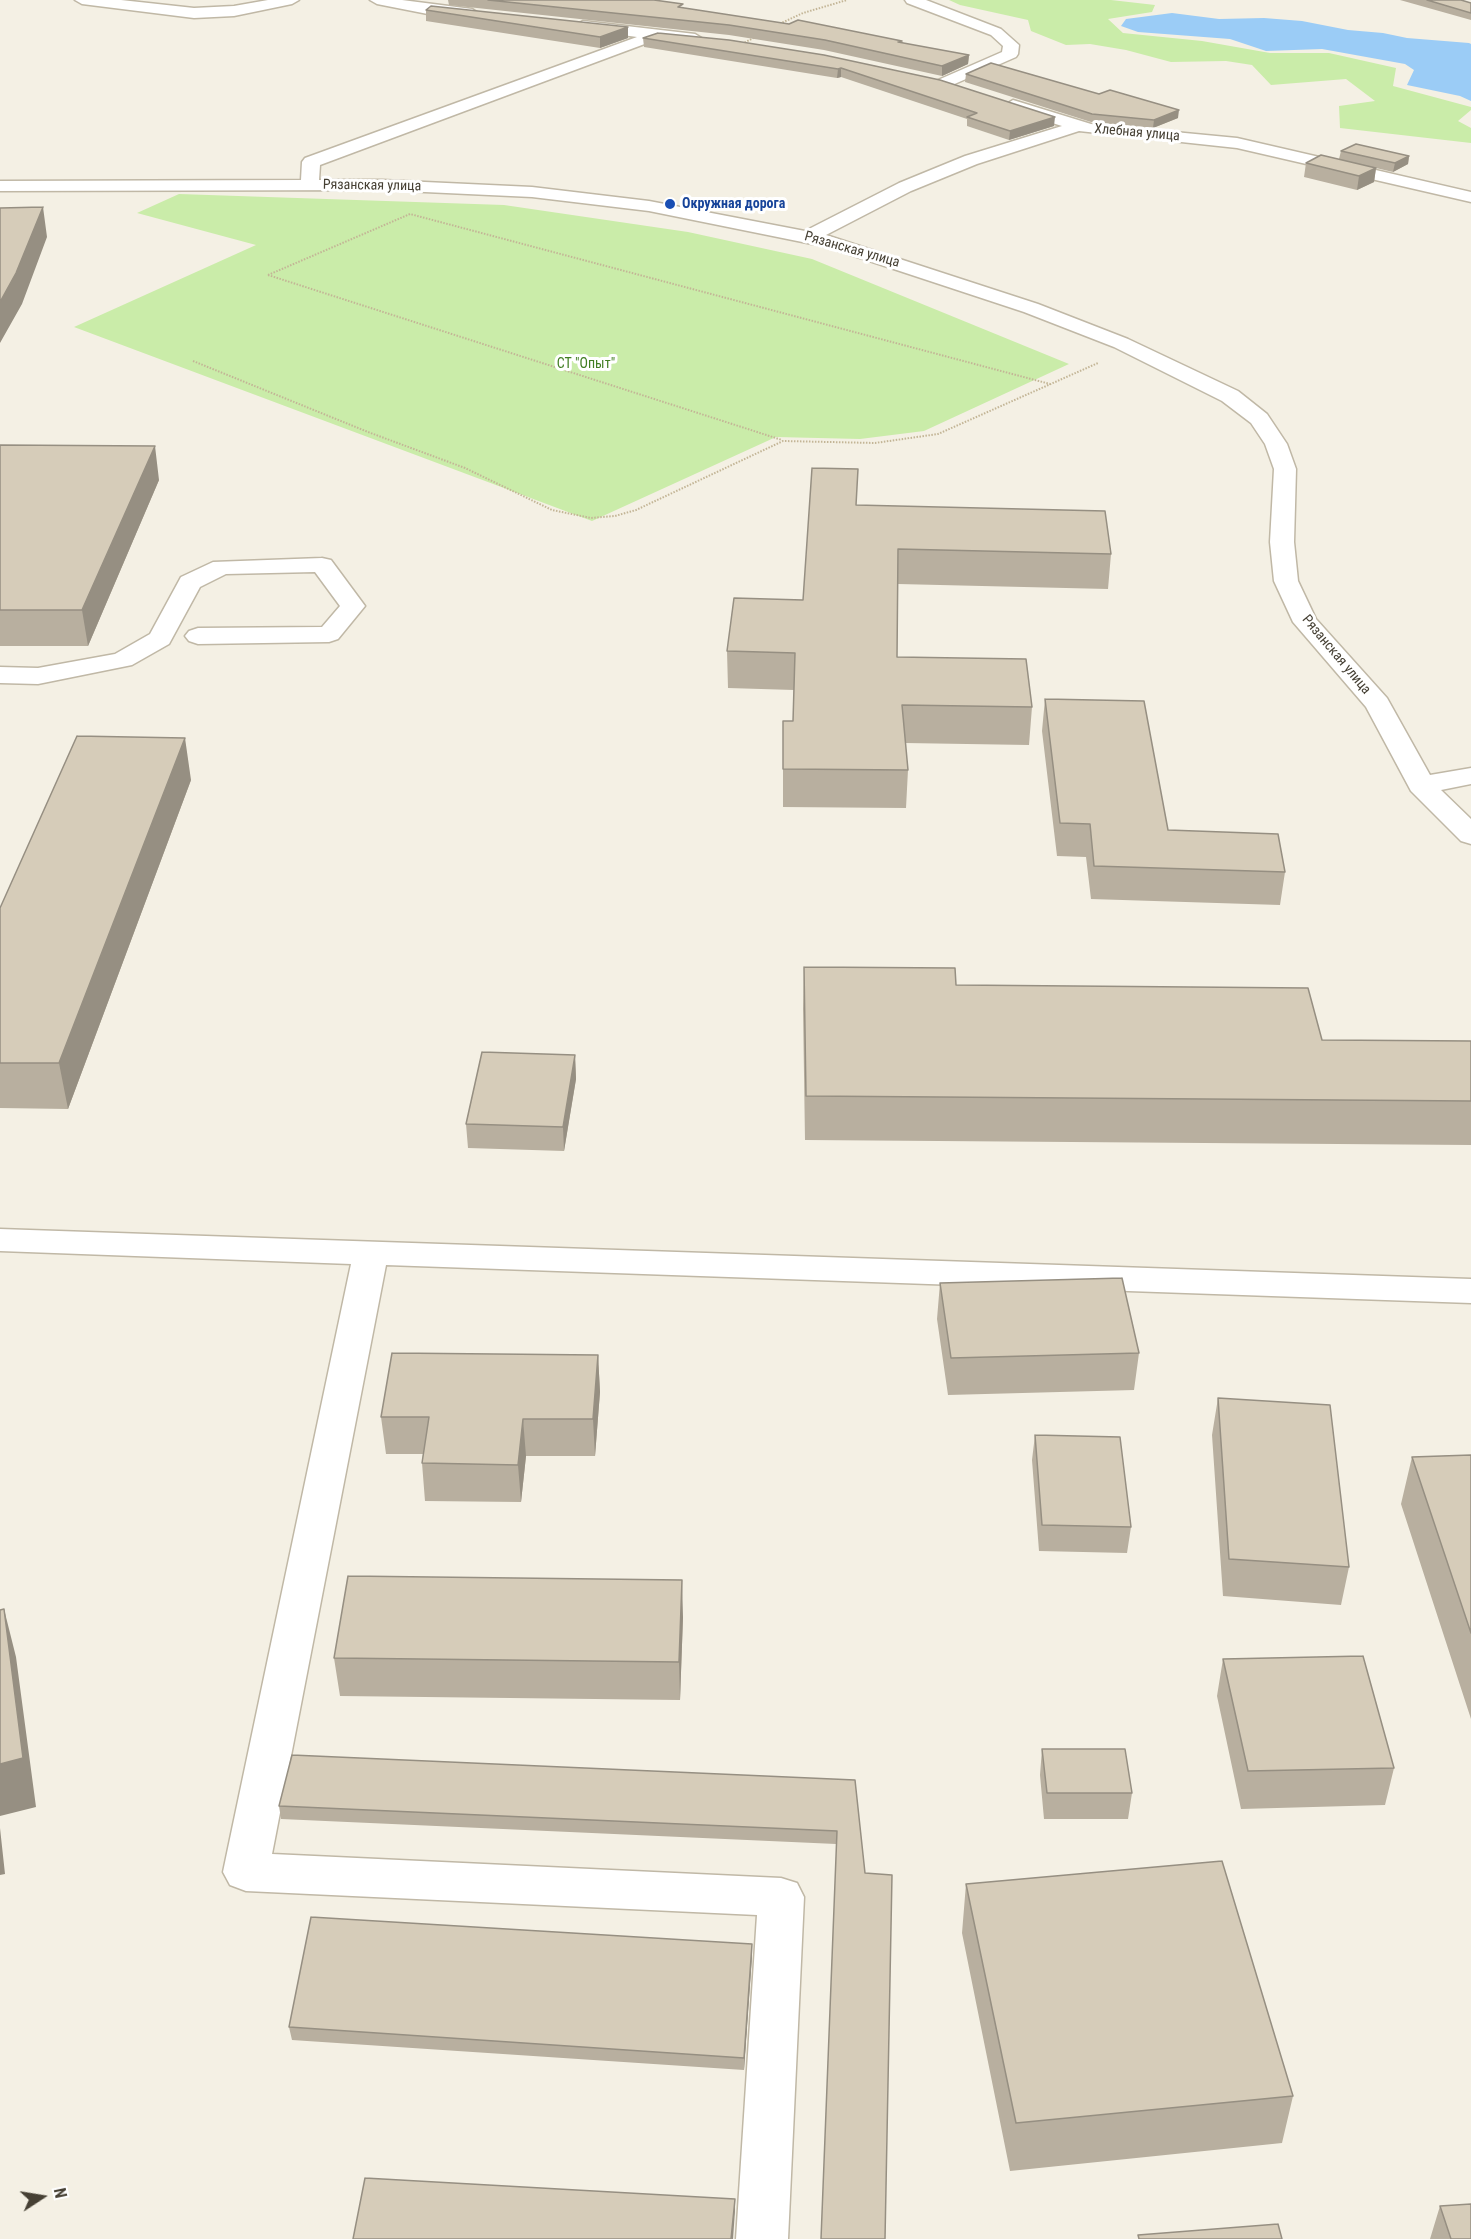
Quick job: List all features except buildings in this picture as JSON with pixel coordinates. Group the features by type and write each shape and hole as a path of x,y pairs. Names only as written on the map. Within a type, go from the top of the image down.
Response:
{"street":[{"path":"82,0 194,13 234,10 292,0"},
{"path":"377,0 438,11 483,15"},
{"path":"912,0 996,32 1011,45 1010,54 939,82 967,90"},
{"path":"572,24 657,36 742,44"},
{"path":"310,185 311,162 657,36"},
{"name":"Хлебная улица","path":"1000,101 1089,129 1237,143 1471,197"},
{"path":"808,237 905,187 971,160 1079,126"},
{"name":"Рязанская улица","path":"0,186 403,186 532,192 650,206 831,242 1031,308 1131,349 1230,396 1258,419 1276,444 1286,469 1282,542 1286,582 1305,622 1378,704 1421,785 1471,835"},
{"path":"0,675 38,676 123,660 160,639 190,582 222,567 322,565 353,606 329,634 198,636"},
{"path":"1421,785 1471,776"},
{"path":"0,1240 1471,1291"},
{"path":"370,1253 246,1872 781,1897 762,2239"}],"path":[{"path":"770,29 803,14 847,0"},
{"path":"742,44 761,34"},
{"path":"1051,384 410,214 268,275 783,441 875,443 938,434 1131,349"},
{"path":"193,361 368,432 465,468 552,510 591,518 615,516 636,510 783,441"}],"green space":[{"path":"949,0 1111,0 1155,5 1152,12 1108,19 1123,33 1202,41 1270,53 1329,53 1396,68 1393,86 1471,107 1471,110 1458,121 1471,128 1471,143 1340,128 1339,106 1375,101 1346,79 1271,85 1252,65 1226,61 1171,62 1126,50 1090,44 1066,45 1031,31 1028,20 960,5"},
{"name":"СТ \"Опыт\"","path":"179,194 504,205 688,232 812,259 1069,364 924,431 860,439 776,437 592,521 74,327 256,245 137,213"}],"water":[{"path":"1172,13 1219,19 1264,18 1302,21 1407,38 1469,43 1471,44 1471,101 1460,96 1407,85 1414,70 1405,64 1322,49 1266,51 1230,39 1138,32 1121,26 1126,19"}],"place":[{"name":"Окружная дорога","path":"670,204"}]}
